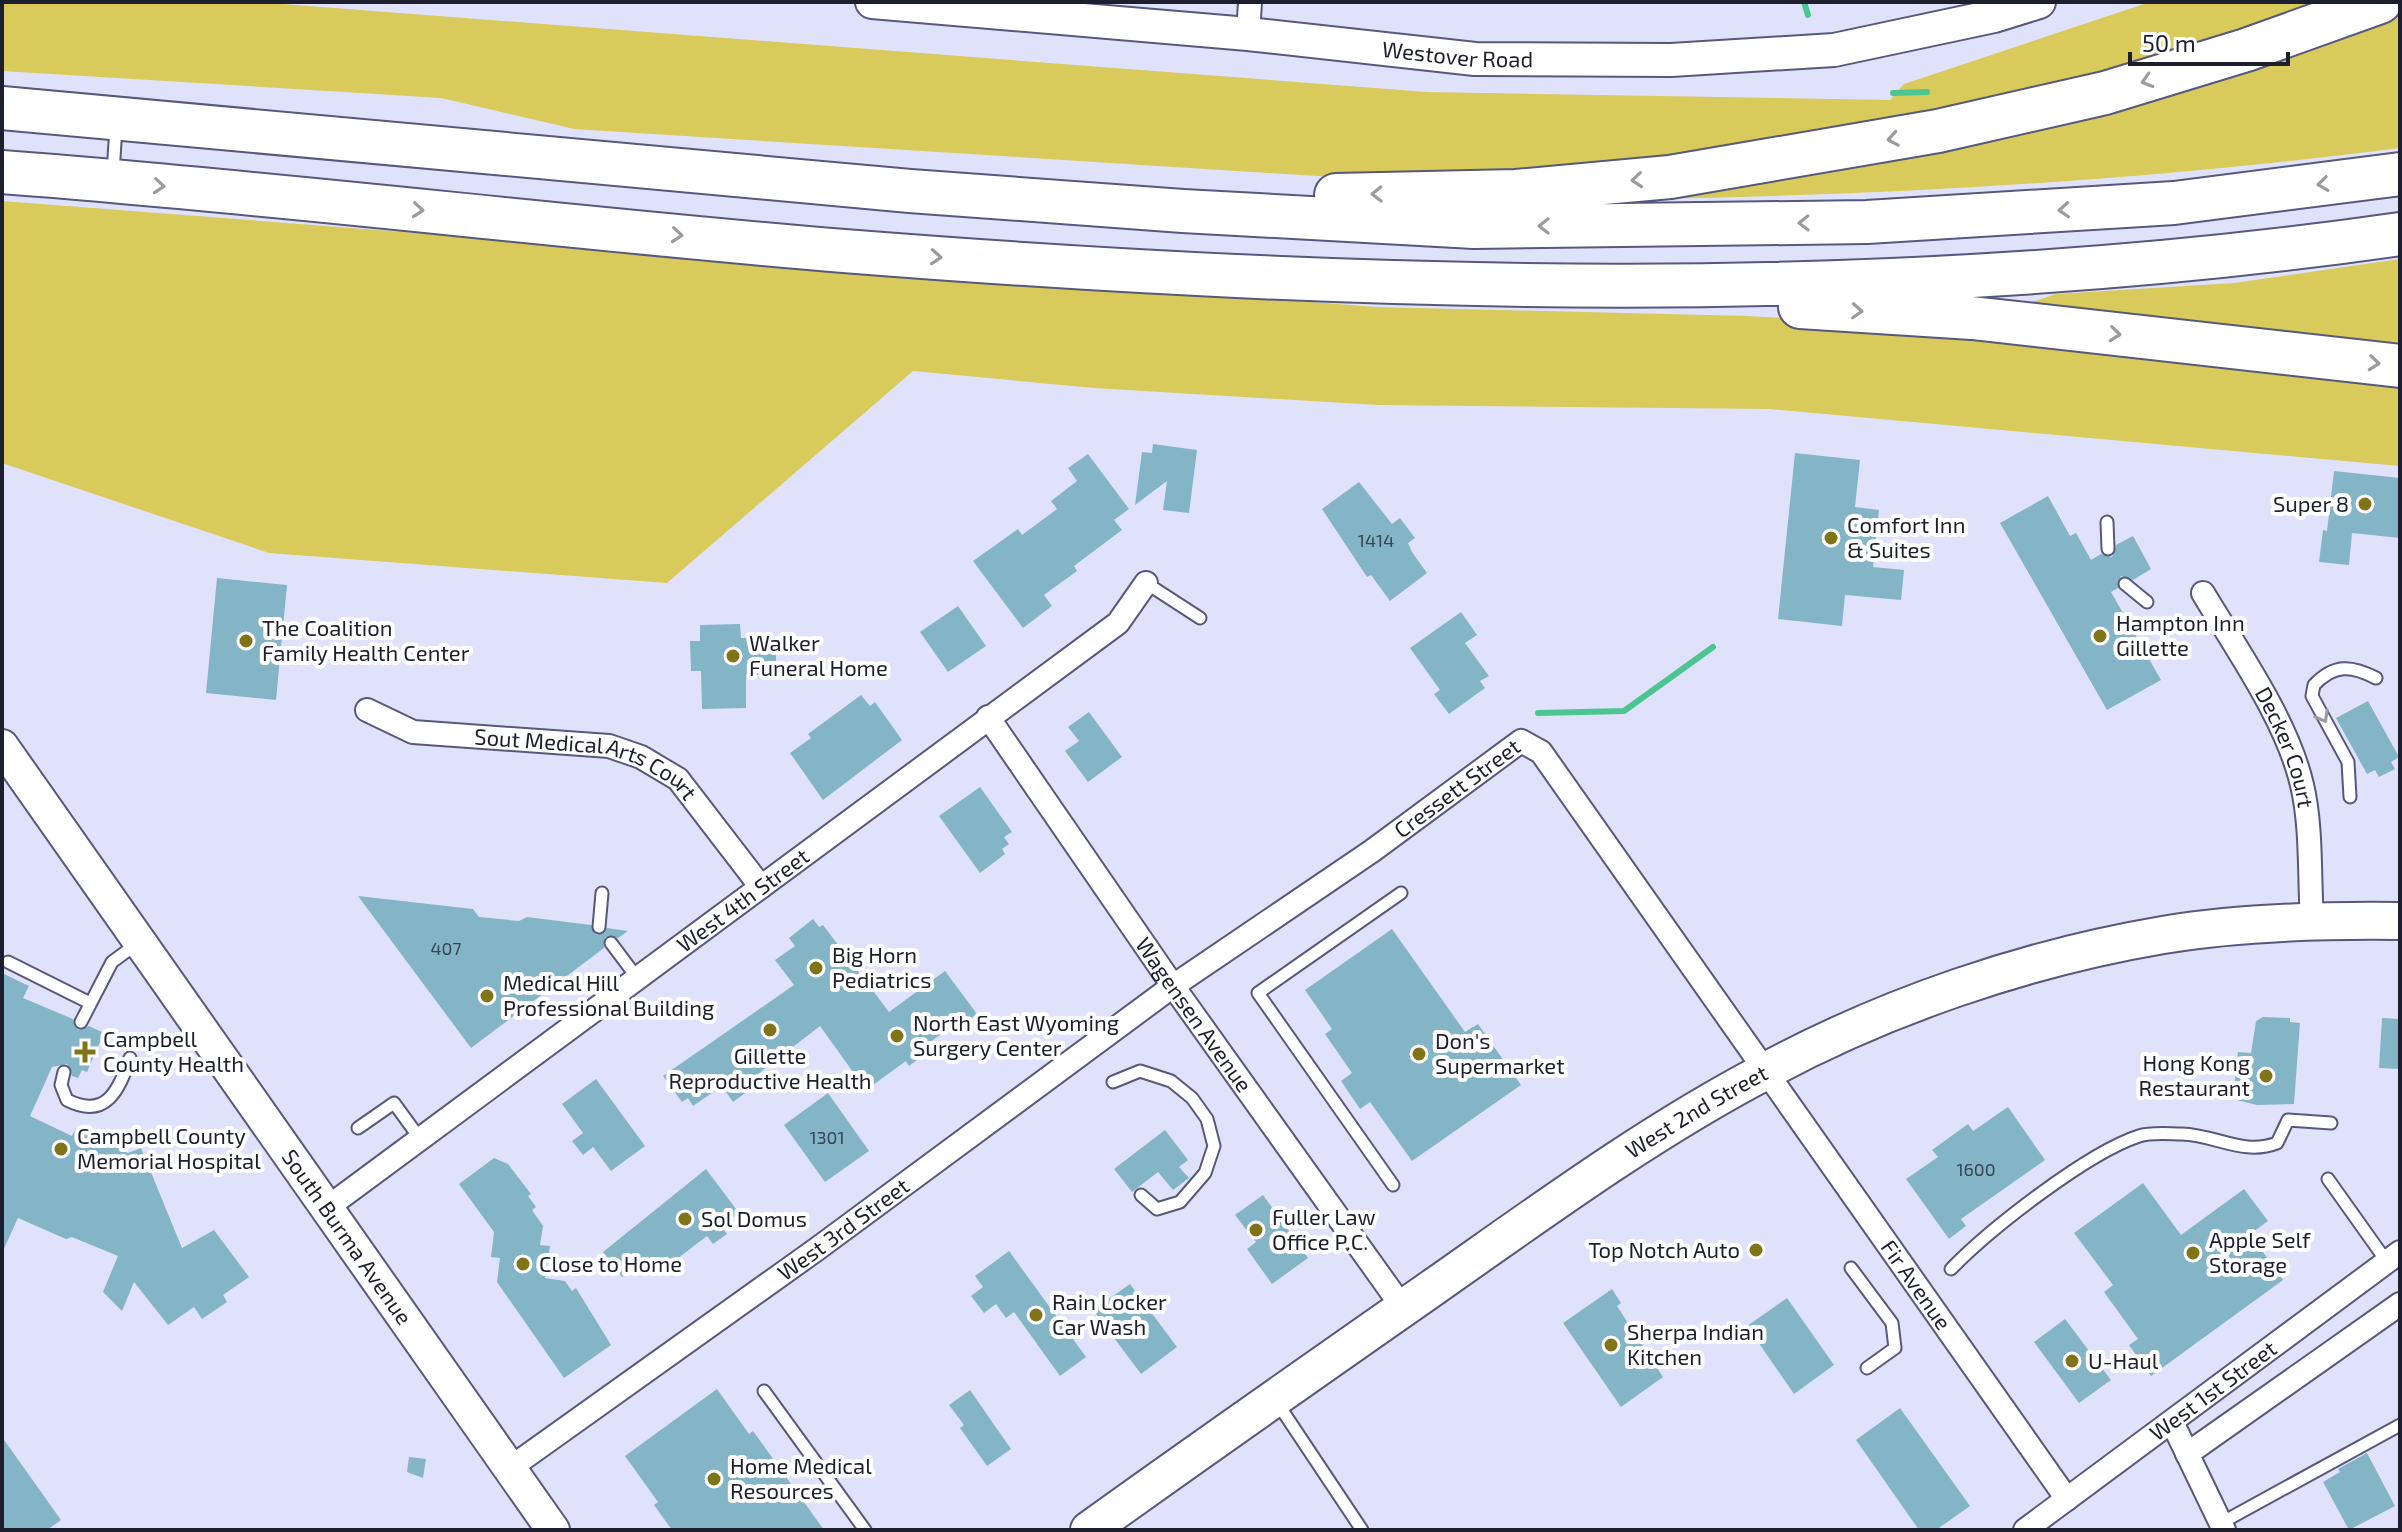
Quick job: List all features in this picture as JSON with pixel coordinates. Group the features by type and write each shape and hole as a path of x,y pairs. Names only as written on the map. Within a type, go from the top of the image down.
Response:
{"highway":[{"path":"910,191 1327,195 1516,191 1670,177 1938,131 2105,93 2246,50 2380,2"},
{"path":"2,108 910,191 1183,211 1474,227 1867,222 2174,203 2400,174"},
{"path":"2,172 844,251 1972,318 2400,366"},
{"path":"1443,286 1751,285 1956,277 2289,250 2400,234"}],"main road":[{"name":"West 2nd Street","path":"1089,1530 1589,1177 1763,1072 1889,1014 2067,956 2164,935 2312,920 2400,921"}],"street":[{"name":"Westover Road","path":"872,2 997,7 1475,59 1671,60 1834,50 1994,16 2039,2"},
{"path":"1248,34 1250,2"},
{"name":"West 4th Street","path":"328,1207 1118,623 1146,583"},
{"name":"Decker Court","path":"2203,593 2258,687 2288,746 2302,785 2312,920"},
{"name":"Sout Medical Arts Court","path":"367,710 413,732 609,746 641,757 678,779 761,887"},
{"name":"Wagensen Avenue","path":"988,717 1173,986 1403,1308"},
{"name":"Cressett Street","path":"1173,986 1372,851 1521,741 1541,752 1763,1072"},
{"name":"South Burma Avenue","path":"2,746 142,940 553,1530"},
{"name":"West 3rd Street","path":"510,1468 817,1249 1173,986"},
{"name":"Fir Avenue","path":"1763,1072 2067,1499"},
{"name":"West 1st Street","path":"2025,1530 2393,1257"},
{"path":"2187,1454 2400,1304"},
{"path":"2172,1422 2222,1526"}],"lane":[{"path":"113,181 117,118"},
{"path":"2107,522 2108,549"},
{"path":"1146,583 1200,618"},
{"path":"2125,584 2147,602"},
{"path":"2350,797 2348,762 2312,696 2314,685 2338,668 2356,667 2376,678"},
{"path":"599,927 602,893"},
{"path":"1393,1185 1258,993 1401,893"},
{"path":"81,1022 112,962 142,940"},
{"path":"611,943 638,979"},
{"path":"8,962 90,1003"},
{"path":"64,1072 61,1085 67,1100 80,1107 93,1107 105,1102 120,1087 130,1058"},
{"path":"1113,1082 1140,1071 1171,1081 1192,1098 1207,1119 1214,1146 1205,1173 1180,1202 1157,1209 1141,1195"},
{"path":"358,1128 394,1103 421,1140"},
{"path":"1951,1269 1977,1242 2095,1157 2142,1134 2186,1134 2259,1150 2277,1143 2288,1120 2331,1123"},
{"path":"2328,1179 2393,1257"},
{"path":"1851,1268 1892,1323 1895,1348 1867,1368"},
{"path":"764,1391 865,1530"},
{"path":"1274,1397 1362,1530"},
{"path":"2222,1526 2400,1425"}],"shaded area":[{"path":"2,2 257,2 1427,92 1890,100 1904,84 2150,2 2338,2 2111,79 1889,129 1540,172 1349,178 574,129 441,98 2,71"},
{"path":"2400,9 2400,148 2212,169 2024,184 1835,194 1645,199 2299,48"},
{"path":"2,201 1376,307 1747,316 1962,328 2400,379 2400,466 1769,409 1378,405 1094,388 913,371 667,583 269,553 2,463"},
{"path":"2400,259 2400,354 2026,304 2056,294 2234,283"}],"building":[{"path":"1153,444 1197,450 1189,513 1163,510 1167,481 1135,505 1142,452 1152,453"},
{"name":"Comfort Inn & Suites","path":"1795,453 1860,460 1855,507 1879,510 1873,567 1904,570 1901,600 1845,595 1842,626 1778,619"},
{"path":"1088,454 1129,509 1114,520 1122,530 1074,566 1077,571 1044,595 1052,606 1023,628 973,561 1018,529 1022,535 1057,509 1051,501 1077,481 1068,468"},
{"name":"Super 8","path":"2334,471 2400,478 2400,538 2352,533 2349,565 2319,562 2323,530 2327,531"},
{"path":"1359,482 1392,524 1400,518 1415,538 1408,543 1427,573 1390,601 1371,575 1367,577 1322,509"},
{"name":"Hampton Inn Gillette","path":"2048,496 2070,536 2076,533 2091,560 2101,554 2112,557 2116,545 2133,536 2151,569 2133,580 2121,576 2118,588 2111,592 2161,680 2107,710 2000,523"},
{"name":"The Coalition Family Health Center","path":"217,578 287,585 276,700 206,693"},
{"path":"958,606 986,646 948,672 920,632"},
{"path":"1461,612 1477,635 1465,643 1489,676 1480,681 1485,688 1449,714 1434,694 1440,690 1410,648"},
{"name":"Walker Funeral Home","path":"740,624 741,638 776,637 776,674 746,675 746,708 702,709 701,671 691,671 690,641 700,641 700,625"},
{"path":"861,695 870,706 875,702 902,740 823,800 790,753 811,738 808,734"},
{"path":"2368,701 2399,757 2391,762 2395,769 2379,777 2375,770 2367,774 2336,718"},
{"path":"1089,712 1122,757 1088,782 1065,751 1079,741 1068,727"},
{"path":"980,787 1012,832 1004,837 1009,844 1002,849 1005,854 980,873 939,816"},
{"name":"Medical Hill Professional Building","path":"358,896 473,909 479,917 519,921 527,917 591,925 597,935 607,928 628,931 618,938 605,937 604,948 471,1048"},
{"path":"813,919 819,927 823,925 889,1012 945,971 977,1014 958,1028 955,1024 926,1045 930,1050 909,1066 906,1061 866,1090 820,1026 748,1082 752,1088 733,1102 722,1086 693,1106 688,1098 682,1102 663,1076 794,985 775,960 795,946 789,938"},
{"name":"Don's Supermarket","path":"1392,929 1465,1032 1478,1024 1521,1085 1412,1161 1370,1102 1360,1109 1341,1081 1352,1073 1325,1034 1332,1029 1305,990"},
{"name":"Campbell County Memorial Hospital","path":"2,973 29,986 23,998 73,1019 78,1030 89,1026 104,1033 87,1072 82,1070 78,1078 72,1076 67,1064 52,1067 30,1116 72,1136 76,1128 128,1153 141,1148 182,1248 214,1230 249,1277 223,1295 227,1302 202,1319 194,1307 168,1325 134,1282 122,1311 103,1292 118,1256 72,1237 66,1239 18,1218 2,1253"},
{"name":"Hong Kong Restaurant","path":"2263,1017 2290,1018 2290,1022 2300,1023 2294,1104 2257,1105 2233,1099 2238,1052 2251,1053 2256,1021"},
{"path":"2382,1018 2400,1019 2400,1069 2379,1068"},
{"path":"596,1079 645,1146 611,1171 593,1147 583,1155 572,1141 583,1133 562,1104"},
{"path":"828,1093 869,1151 825,1182 784,1125"},
{"path":"2008,1107 2045,1160 1961,1219 1966,1226 1949,1239 1906,1179 1938,1157 1932,1150 1968,1124 1973,1131"},
{"path":"1165,1130 1188,1160 1179,1167 1189,1178 1173,1190 1158,1172 1132,1192 1114,1169"},
{"name":"Close to Home","path":"494,1158 508,1164 531,1194 528,1196 536,1207 532,1210 543,1226 540,1245 550,1246 545,1278 565,1281 572,1291 576,1288 611,1345 564,1378 497,1282 500,1258 491,1257 494,1232 459,1184"},
{"name":"Sol Domus","path":"706,1169 739,1213 721,1226 727,1234 713,1244 707,1236 656,1275 645,1261 622,1277 603,1252"},
{"path":"2143,1183 2181,1235 2244,1189 2268,1221 2250,1234 2283,1280 2151,1376 2129,1345 2138,1339 2104,1292 2113,1285 2074,1233"},
{"path":"1263,1195 1308,1258 1272,1284 1247,1249 1256,1242 1235,1215"},
{"name":"Rain Locker Car Wash","path":"1009,1251 1086,1357 1060,1376 1014,1312 1006,1318 996,1304 984,1313 971,1296 983,1287 975,1276"},
{"path":"1130,1284 1177,1347 1141,1374 1093,1310"},
{"name":"Sherpa Indian Kitchen","path":"1612,1289 1621,1303 1617,1306 1663,1377 1621,1407 1563,1323"},
{"path":"1787,1298 1834,1365 1794,1394 1747,1326"},
{"name":"U-Haul","path":"2065,1319 2111,1380 2079,1403 2034,1342"},
{"name":"Home Medical Resources","path":"717,1389 749,1434 753,1431 824,1530 672,1530 654,1505 658,1502 625,1456"},
{"path":"970,1390 1011,1449 987,1466 960,1428 964,1425 949,1405"},
{"path":"1900,1408 1970,1506 1936,1530 1919,1530 1856,1440"},
{"path":"2,1437 61,1520 47,1530 2,1530"},
{"path":"2367,1453 2395,1506 2349,1530 2323,1482 2340,1472 2338,1469"},
{"path":"409,1457 426,1459 423,1478 407,1472"}],"waterway":[{"path":"1804,2 1808,15"},
{"path":"1893,93 1927,92"},
{"path":"1538,713 1624,711 1713,647"}],"place":[{"name":"Super 8","path":"2365,504"},
{"name":"Comfort Inn & Suites","path":"1831,538"},
{"name":"Hampton Inn Gillette","path":"2100,636"},
{"name":"The Coalition Family Health Center","path":"246,641"},
{"name":"Walker Funeral Home","path":"733,656"},
{"name":"Big Horn Pediatrics","path":"816,968"},
{"name":"Medical Hill Professional Building","path":"487,996"},
{"name":"Gillette Reproductive Health","path":"770,1030"},
{"name":"North East Wyoming Surgery Center","path":"897,1036"},
{"name":"Campbell County Health","path":"85,1052"},
{"name":"Don's Supermarket","path":"1419,1054"},
{"name":"Hong Kong Restaurant","path":"2266,1076"},
{"name":"Campbell County Memorial Hospital","path":"61,1149"},
{"name":"Sol Domus","path":"685,1219"},
{"name":"Fuller Law Office P.C.","path":"1256,1230"},
{"name":"Top Notch Auto","path":"1756,1250"},
{"name":"Apple Self Storage","path":"2193,1253"},
{"name":"Close to Home","path":"523,1264"},
{"name":"Rain Locker Car Wash","path":"1036,1315"},
{"name":"Sherpa Indian Kitchen","path":"1611,1345"},
{"name":"U-Haul","path":"2072,1361"},
{"name":"Home Medical Resources","path":"714,1479"}]}
